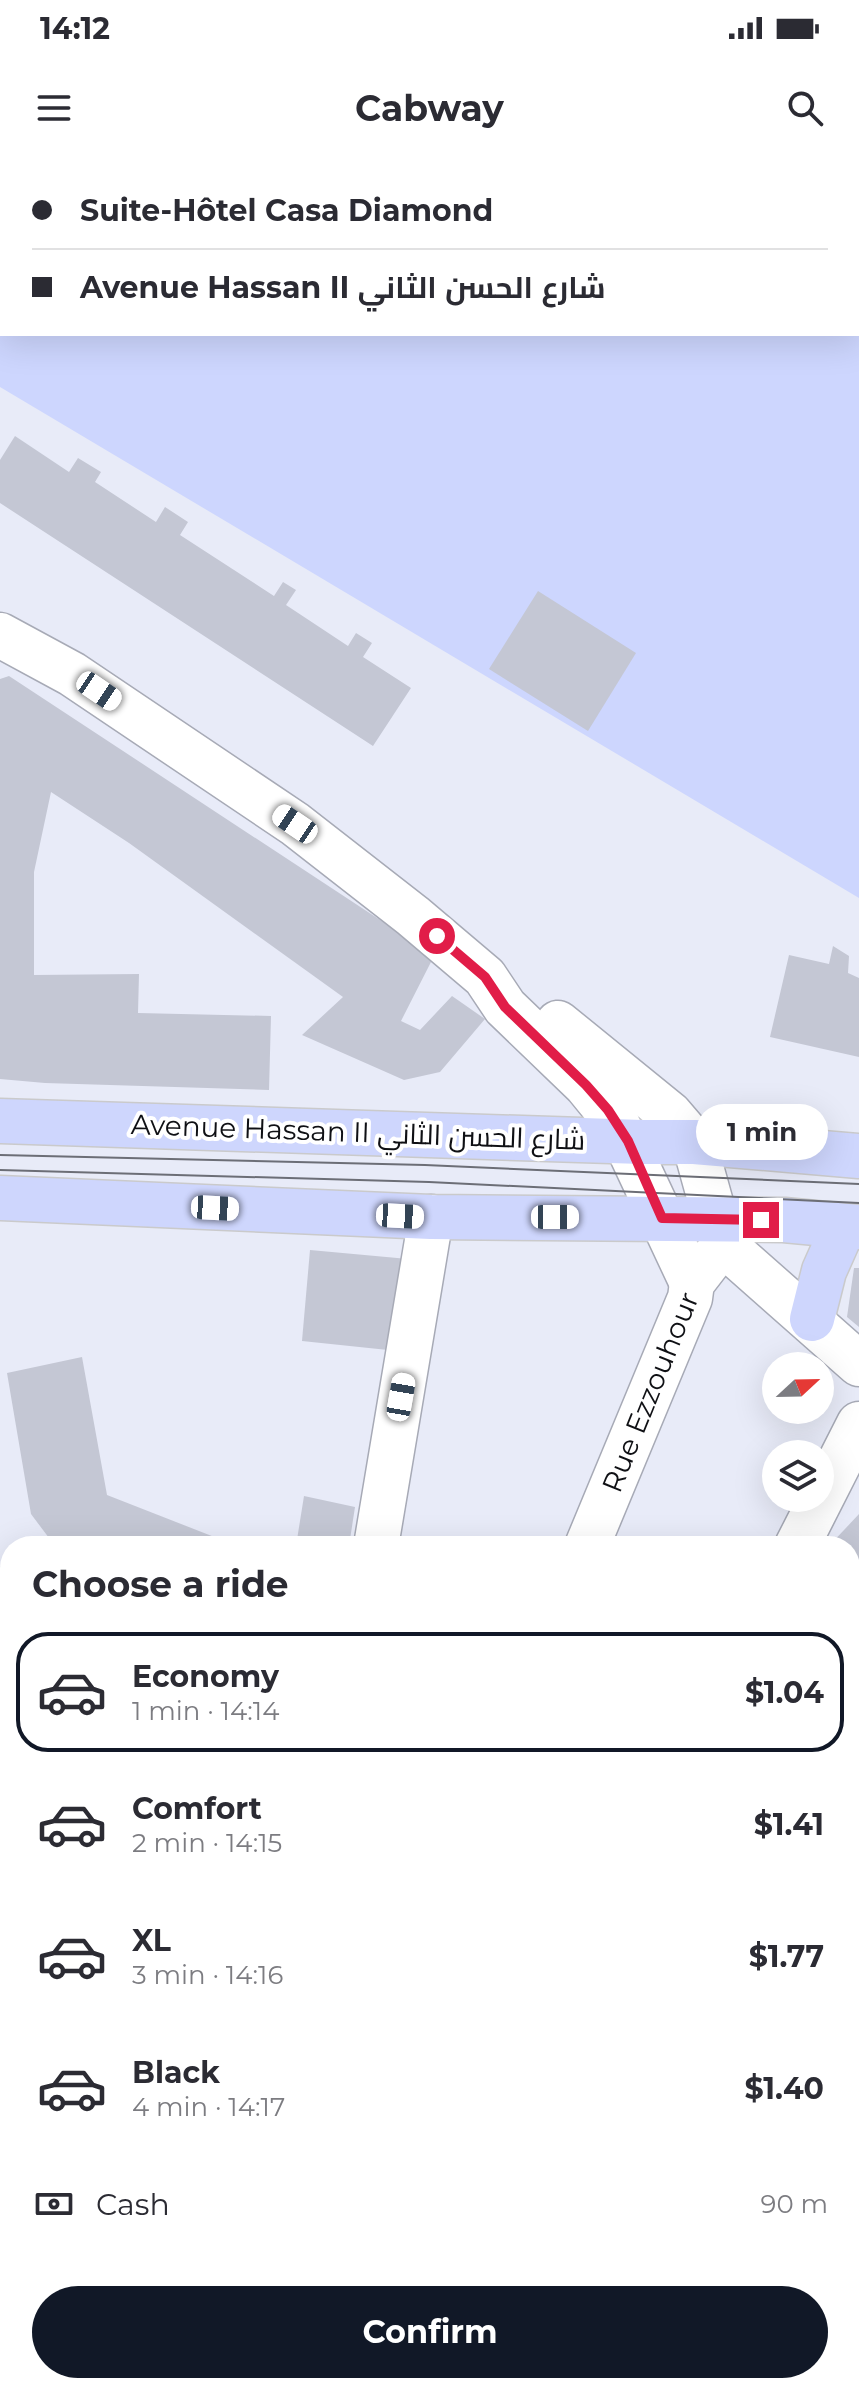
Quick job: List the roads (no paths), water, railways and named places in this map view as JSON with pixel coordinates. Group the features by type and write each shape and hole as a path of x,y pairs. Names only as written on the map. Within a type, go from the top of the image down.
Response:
{"main road":[{"name":"Avenue Hassan II شارع الحسن الثاني","path":"0,1121 694,1142 859,1156"},
{"path":"0,1198 431,1217 662,1218 719,1231 784,1220 852,1227 824,1271 812,1319"}],"street":[{"path":"0,635 72,674 295,824 485,977 505,1007 596,1096 628,1141 692,1283"},
{"path":"485,977 507,984 670,1114 694,1142 719,1231 859,1364"},
{"path":"378,1536 431,1217"},
{"name":"Rue Ezzouhour","path":"591,1536 690,1298 692,1283 719,1231"},
{"path":"802,1536 859,1424"}],"tram line":[{"path":"0,1155 425,1165 859,1184"},
{"path":"0,1170 429,1182 859,1203"}]}
